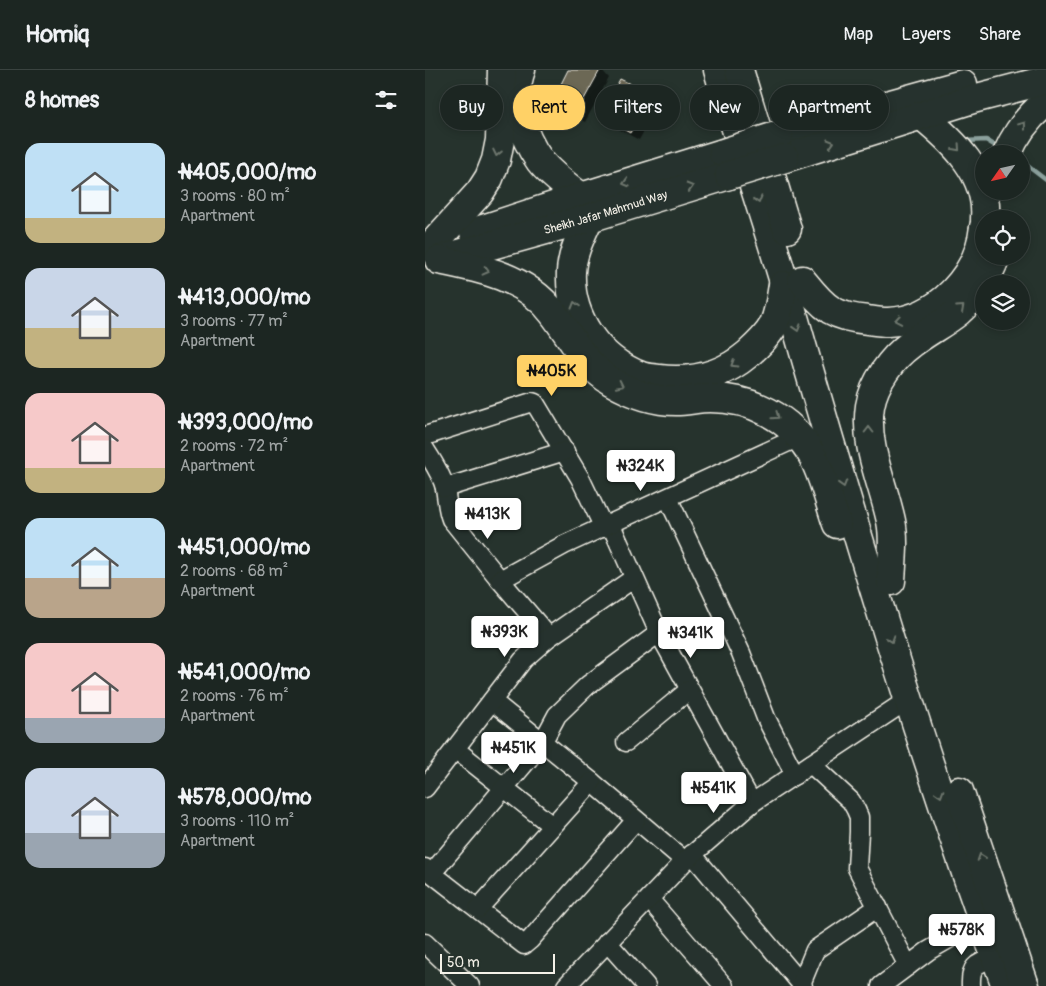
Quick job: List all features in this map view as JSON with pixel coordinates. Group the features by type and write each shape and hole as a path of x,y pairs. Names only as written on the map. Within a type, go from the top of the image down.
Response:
{"main road":[{"path":"502,70 500,140 496,160 489,178 430,255 501,275 526,287 552,312 588,361 609,380 633,392 657,399 676,401 710,398 741,401 769,412 786,424 799,437 815,463 839,532 883,585 928,700 980,886 982,920 1006,986"},
{"path":"521,70 517,100 520,120 528,140 541,162 585,207 571,272 572,295 577,315 587,333 605,354 622,367 642,376 688,380 713,375 736,364 758,345 772,327 793,281"},
{"path":"718,70 793,281 816,299 833,311 860,319 887,322 908,318 933,308 950,295 967,274 975,259"},
{"path":"739,70 793,281 883,585 909,699 980,886 1025,986"},
{"path":"920,105 926,70"},
{"path":"920,105 1017,70"},
{"path":"920,105 973,99 1046,80"},
{"path":"1012,145 1032,114 1046,102"},
{"path":"920,105 962,153 971,167 982,190 985,210"},
{"name":"Sheikh Jafar Mahmud Way","path":"430,255 920,105"},
{"path":"883,585 892,531 869,436 870,405 879,381 893,359 957,312 973,297 990,274 993,265"}],"street":[{"path":"425,436 503,411 535,403 565,451 607,526 634,578 659,633 752,803"},
{"path":"500,580 564,545 799,437"},
{"path":"425,449 445,488 447,508 451,520 549,637"},
{"path":"445,488 565,451"},
{"path":"668,498 741,653 766,718 795,775"},
{"path":"425,788 523,660 549,637 634,578"},
{"path":"636,820 527,944 524,944 428,870 505,787 542,743 557,715 589,685 659,633"},
{"path":"626,742 689,690"},
{"path":"573,984 607,942 689,858 752,803 909,699"},
{"path":"492,701 636,820 689,858 802,985 815,950 878,907"},
{"path":"455,749 551,825"},
{"path":"811,764 851,801 856,810 859,817 857,868 908,966"},
{"path":"478,909 551,825 592,782"},
{"path":"649,899 724,986"},
{"path":"881,986 928,951 982,920"},
{"path":"607,942 646,986"},
{"path":"425,943 470,986"},
{"path":"971,986 973,968 995,957"}],"building":[{"path":"568,70 600,70 585,98 585,85 560,85"},
{"path":"620,79 632,85 617,85"}],"waterway":[{"path":"964,141 986,140 994,145"},
{"path":"1030,168 1046,180"}]}
